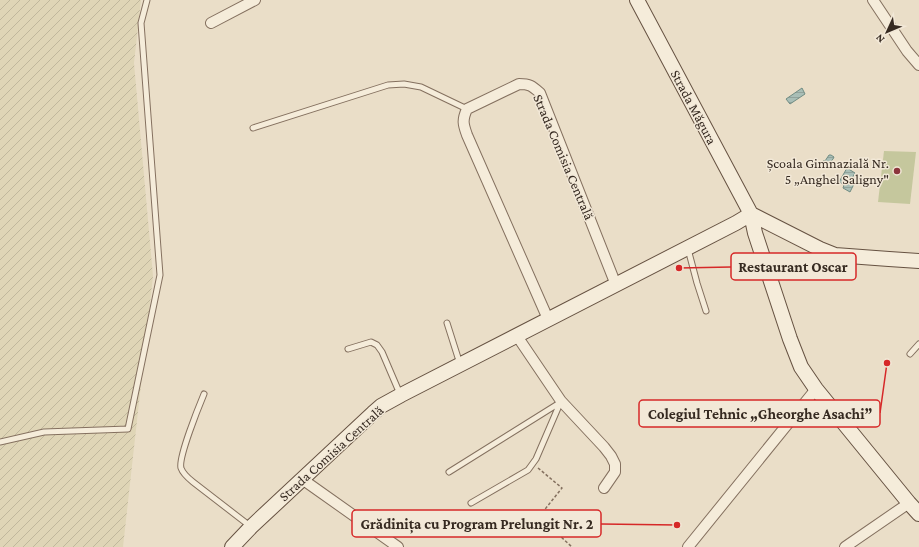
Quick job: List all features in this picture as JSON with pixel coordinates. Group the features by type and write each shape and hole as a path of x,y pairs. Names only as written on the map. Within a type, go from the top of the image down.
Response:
{"street":[{"path":"211,23 254,0"},
{"name":"Strada Măgura","path":"637,0 751,214 755,233 801,367 816,389 919,514"},
{"path":"873,0 907,51 919,65"},
{"name":"Strada Comisia Centrală","path":"467,109 519,84 533,86 540,93 616,285"},
{"path":"467,109 463,123 467,135 548,319"},
{"path":"751,214 820,250 835,255 919,261"},
{"name":"Strada Comisia Centrală","path":"232,547 251,527 381,406 751,214"},
{"path":"517,336 562,402 611,456 615,464 615,472 604,488"},
{"path":"688,547 816,389"},
{"path":"302,479 398,547"},
{"path":"845,547 909,503"}],"lane":[{"path":"0,442 44,432 128,429 160,275 141,23 147,0"},
{"path":"253,128 388,85 404,84 421,87 467,109"},
{"path":"687,248 706,311"},
{"path":"447,324 460,365"},
{"path":"348,349 371,342 376,345 382,352 401,395"},
{"path":"910,354 919,344"},
{"path":"204,394 183,451 181,466 184,475 251,527"},
{"path":"471,503 528,470 536,459 562,402"},
{"path":"449,472 562,402"}],"path":[{"path":"532,464 562,488 542,513 547,524 572,547"}],"shaded area":[{"path":"0,0 141,0 134,63 153,276 123,547 0,547"},
{"path":"802,88 805,94 790,104 786,99"},
{"path":"829,155 834,157 827,166 823,164 823,161 825,161"},
{"path":"847,168 855,173 851,180 855,182 850,192 843,188 844,185 839,182"}],"green space":[{"path":"884,151 916,152 910,204 878,202"}],"place":[{"name":"Școala Gimnazială Nr. 5 „Anghel Saligny\"","path":"897,171"},
{"name":"Restaurant Oscar","path":"679,268"},
{"name":"Colegiul Tehnic „Gheorghe Asachi”","path":"887,363"},
{"name":"Grădinița cu Program Prelungit Nr. 2","path":"677,525"}]}
